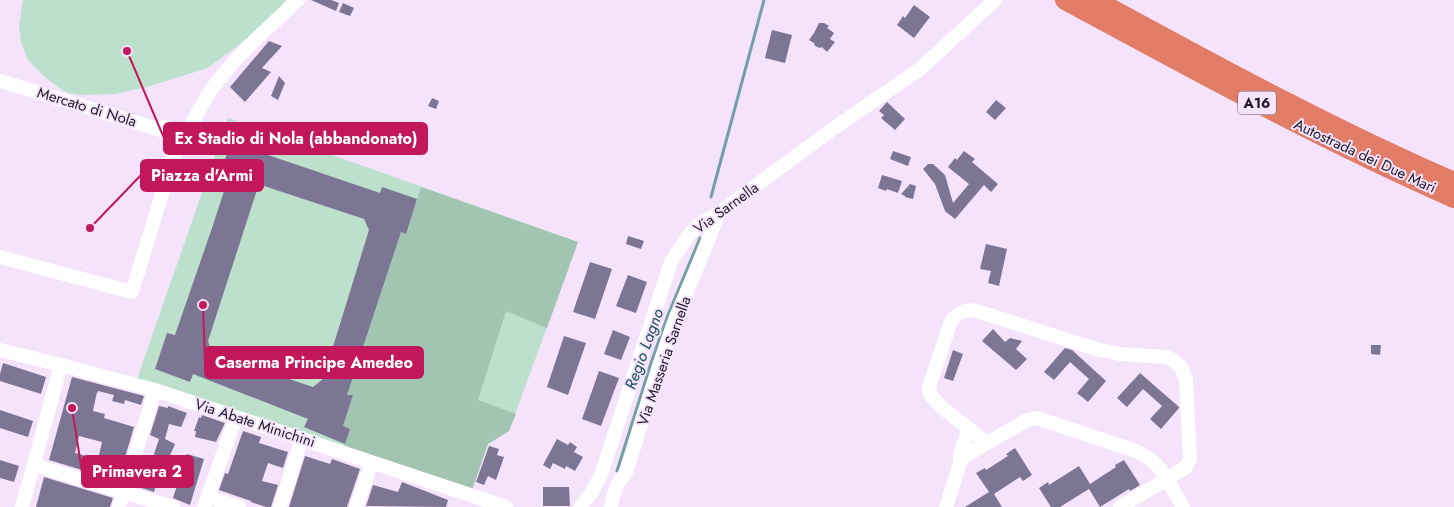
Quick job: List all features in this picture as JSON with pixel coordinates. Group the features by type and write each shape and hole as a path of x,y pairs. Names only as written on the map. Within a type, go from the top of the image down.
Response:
{"highway":[{"name":"Autostrada dei Due Mari","path":"1065,0 1324,138 1454,198"},
{"name":"Autostrada dei Due Mari","path":"1095,0 1264,91 1339,129 1454,182"}],"street":[{"path":"0,74 187,134 210,93 229,69 298,0"},
{"name":"Via Sarnella","path":"580,507 592,492 601,475 671,262 688,236 698,225 718,214 827,133 920,69 995,0"},
{"name":"Mercato di Nola","path":"0,81 164,131 176,141 176,148 132,292 0,257"},
{"name":"Via Masseria Sarnella","path":"611,507 619,482 625,476 659,367 677,317 718,214"},
{"path":"987,444 940,406 930,394 929,387 951,321 963,311 971,310 1096,349 1120,354 1166,357 1181,367 1186,379 1190,459 1186,467 1120,507"},
{"name":"Via Abate Minichini","path":"0,350 61,364 155,390 506,507"},
{"path":"22,507 61,364"},
{"path":"119,507 155,390"},
{"path":"236,417 206,502 239,507"},
{"path":"946,507 960,463 965,456 1026,420 1037,418 1139,452 1158,465 1183,507"},
{"path":"960,463 959,455 968,433 967,428"},
{"path":"280,507 302,438"},
{"path":"356,507 372,462"},
{"path":"34,465 174,507"},
{"path":"601,475 619,482"}],"green space":[{"path":"23,0 286,0 265,25 208,68 147,87 115,94 80,95 68,93 59,88 28,60 21,42 19,26"},
{"path":"228,118 578,242 509,431 488,444 472,490 137,379"},
{"path":"421,187 578,242 547,328 506,311 478,400 516,414 509,431 488,444 472,490 343,449 350,429 343,426 353,395 347,395 385,276 401,232 406,234"}],"building":[{"path":"311,0 331,0 339,3 336,11"},
{"path":"343,3 354,8 350,16 339,12"},
{"path":"914,5 930,17 914,38 897,25 903,16 905,18"},
{"path":"819,23 829,26 827,28 834,33 830,39 835,42 827,52 822,47 815,46 809,40"},
{"path":"772,30 792,35 785,63 765,58"},
{"path":"269,41 282,46 262,68 271,72 245,102 230,87"},
{"path":"279,76 285,83 278,100 271,96"},
{"path":"432,98 439,101 436,109 428,106"},
{"path":"996,100 1006,108 995,120 986,112"},
{"path":"887,102 905,119 895,130 881,118 884,115 879,111"},
{"path":"233,135 245,140 244,144 268,153 268,155 380,193 382,187 417,199 406,234 401,232 347,395 353,395 343,426 350,429 345,444 304,427 308,419 193,374 190,382 155,369 167,333 175,335 212,228 228,179 222,177 223,172 221,172","holes":["264,186 364,219 369,230 323,379 313,387 212,353 208,341 257,190"]},
{"path":"893,151 911,157 908,166 890,159"},
{"path":"964,151 975,159 972,162 998,184 991,192 984,185 955,219 945,211 935,184 923,169 928,164 933,164 945,175 953,203 969,184 948,167"},
{"path":"882,175 902,181 898,193 878,188"},
{"path":"910,184 916,186 913,199 901,194"},
{"path":"628,236 644,241 641,249 626,244"},
{"path":"986,244 1007,249 999,286 988,283 991,271 980,269"},
{"path":"590,262 612,269 595,319 573,312"},
{"path":"628,275 647,282 636,313 616,306"},
{"path":"993,329 1005,342 1010,338 1022,341 1016,349 1027,359 1016,370 982,341"},
{"path":"613,330 630,337 621,360 604,354"},
{"path":"564,336 586,343 568,395 547,387"},
{"path":"1371,345 1381,345 1380,355 1371,354"},
{"path":"1065,348 1072,350 1106,381 1088,402 1077,393 1089,379 1070,362 1054,380 1044,372"},
{"path":"953,350 963,354 953,381 944,378"},
{"path":"3,363 46,377 41,394 0,381"},
{"path":"599,371 619,378 601,426 582,419"},
{"path":"1140,373 1179,407 1161,429 1150,419 1162,406 1143,389 1127,407 1117,398"},
{"path":"72,377 144,396 141,405 125,400 124,404 112,401 114,395 97,392 93,411 105,414 104,418 134,427 118,481 49,460","holes":["79,436 102,442 98,459 75,453"]},
{"path":"159,406 168,408 168,406 187,413 181,427 169,424 165,439 175,444 168,460 164,458 154,492 135,486 141,464 150,466 159,439 150,435"},
{"path":"0,410 33,421 28,437 0,428"},
{"path":"202,415 225,423 216,442 195,437 196,431 194,431 199,417 201,418"},
{"path":"243,431 261,437 259,443 288,452 283,468 268,463 262,481 278,485 271,507 266,507 219,490 225,473 228,474"},
{"path":"557,439 568,445 570,442 577,447 574,452 583,457 575,471 566,466 565,469 553,463 550,469 543,465"},
{"path":"489,446 499,449 497,455 504,457 496,480 488,476 484,485 476,482"},
{"path":"1015,448 1032,475 1023,481 1020,477 994,494 1002,507 965,507 989,492 976,473 985,468 986,470 1008,456 1006,454"},
{"path":"187,454 204,459 190,505 173,498"},
{"path":"305,456 330,464 332,459 360,469 347,507 289,507"},
{"path":"0,460 19,466 14,482 0,478"},
{"path":"1124,460 1140,485 1130,491 1129,489 1100,507 1089,489 1060,507 1051,507 1039,488 1048,482 1049,485 1079,466 1090,484"},
{"path":"44,477 113,498 110,507 36,507"},
{"path":"402,482 448,500 446,507 366,506 373,485 398,492"},
{"path":"543,487 569,487 570,506 543,506"}],"waterway":[{"path":"711,197 764,0"},
{"name":"Regio Lagno","path":"617,471 668,315 700,238"}],"place":[{"name":"Ex Stadio di Nola (abbandonato)","path":"127,51"},
{"name":"Piazza d'Armi","path":"90,228"},
{"name":"Caserma Principe Amedeo","path":"203,305"},
{"name":"Primavera 2","path":"72,408"}]}
